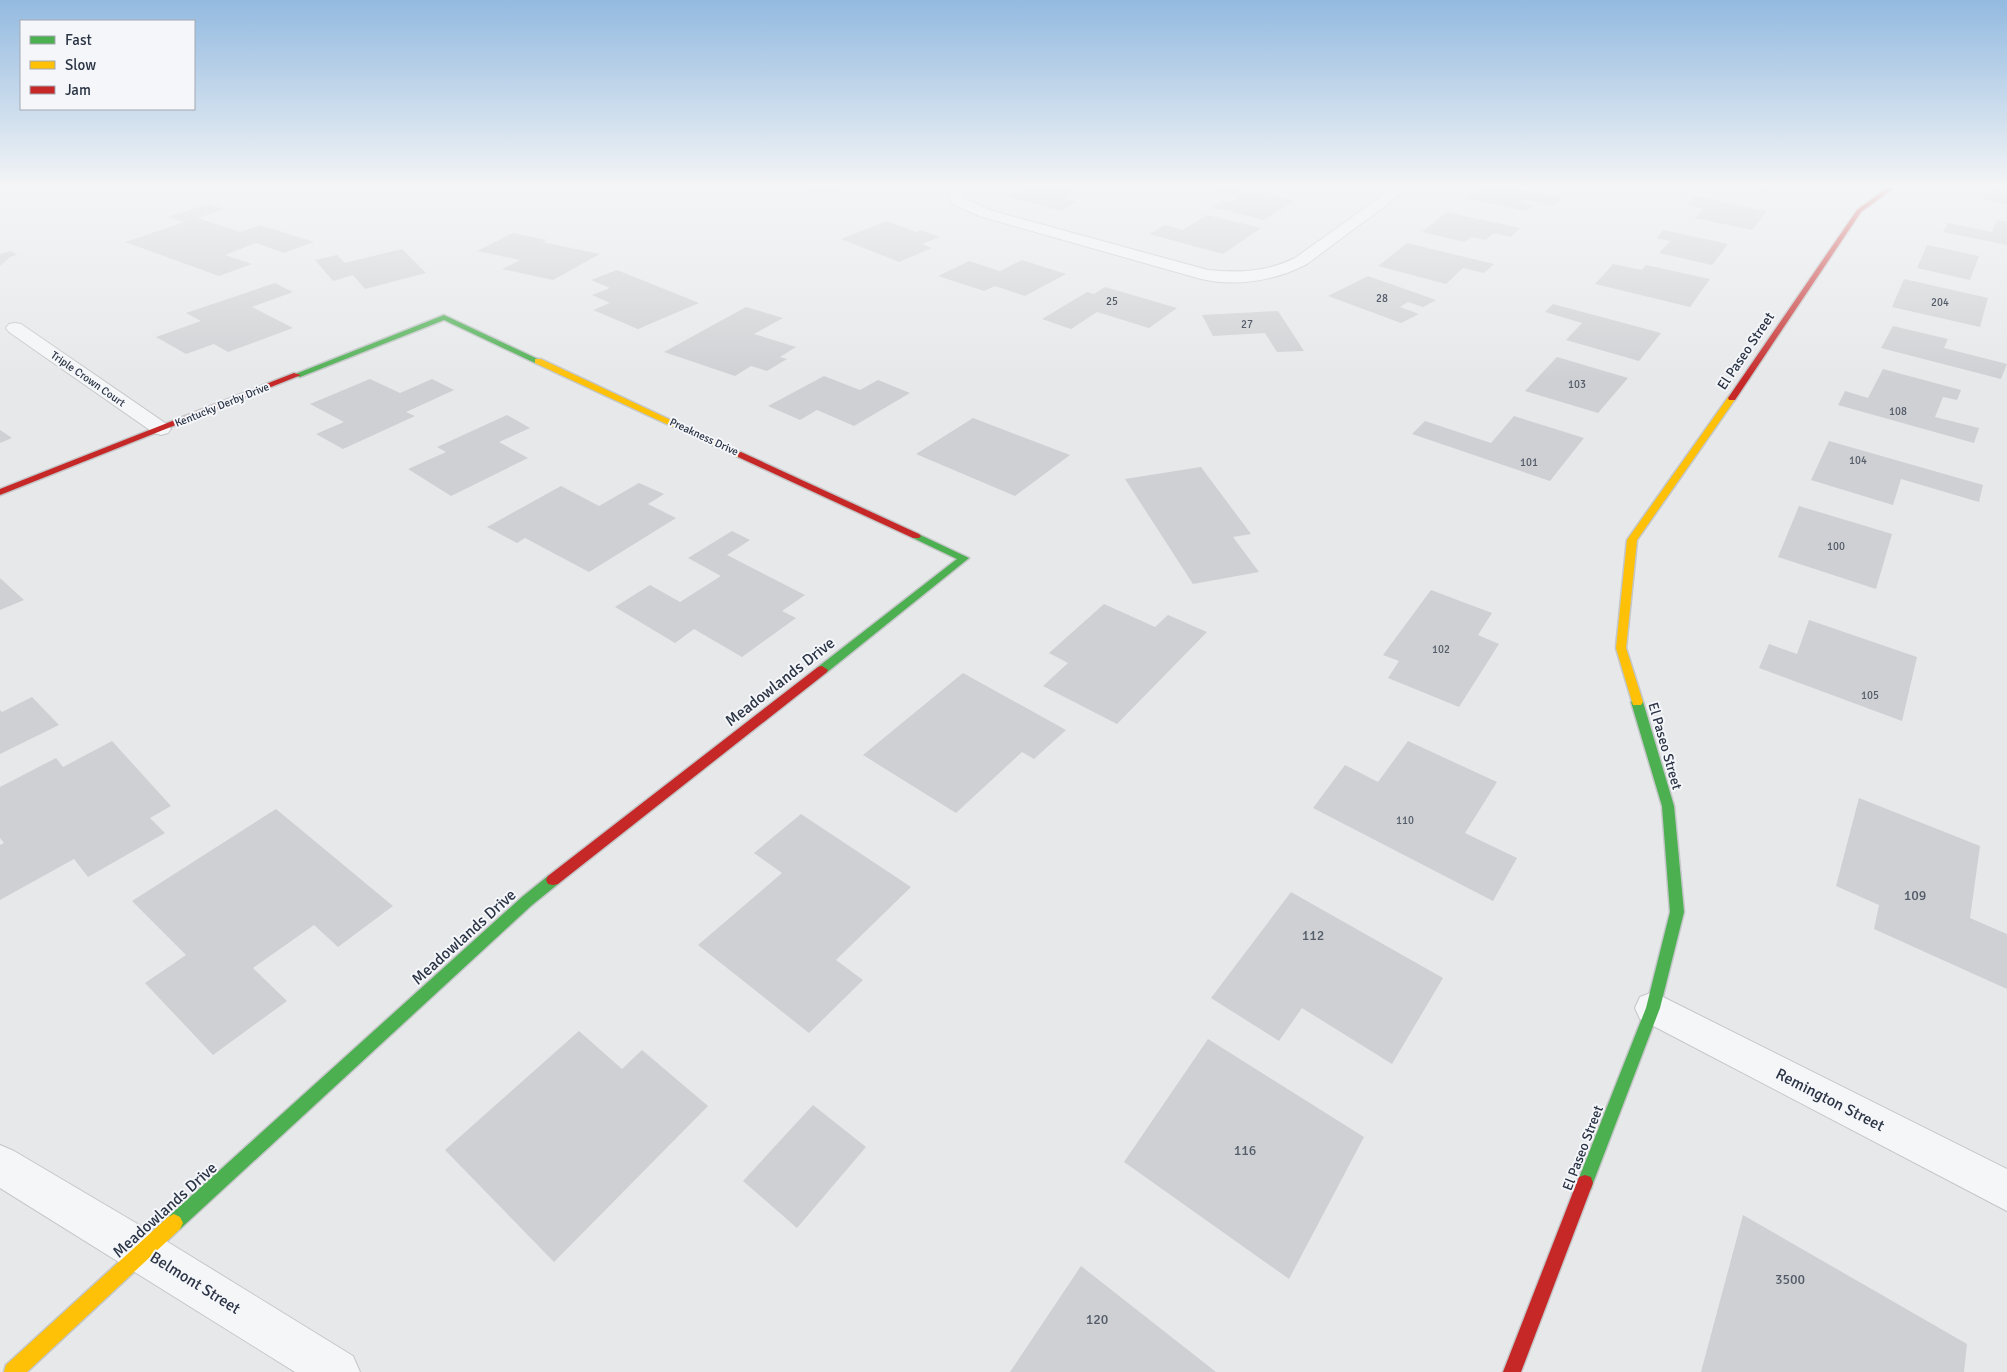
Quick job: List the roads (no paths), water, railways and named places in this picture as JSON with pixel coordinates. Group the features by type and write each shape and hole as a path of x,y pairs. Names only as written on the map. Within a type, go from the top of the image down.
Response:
{"street":[{"path":"1121,252 1184,270 1236,278 1285,269 1313,252"},
{"name":"El Paseo Street","path":"1512,1372 1653,1008 1676,912 1668,806 1621,648 1632,540 1707,435 1831,252"},
{"name":"Kentucky Derby Drive","path":"0,492 444,317"},
{"name":"Preakness Drive","path":"444,317 964,558"},
{"name":"Triple Crown Court","path":"16,328 161,429"},
{"name":"Meadowlands Drive","path":"13,1372 527,902 964,558"},
{"name":"Remington Street","path":"1653,1008 2007,1191"},
{"name":"Belmont Street","path":"0,1165 144,1251 337,1372"}]}
